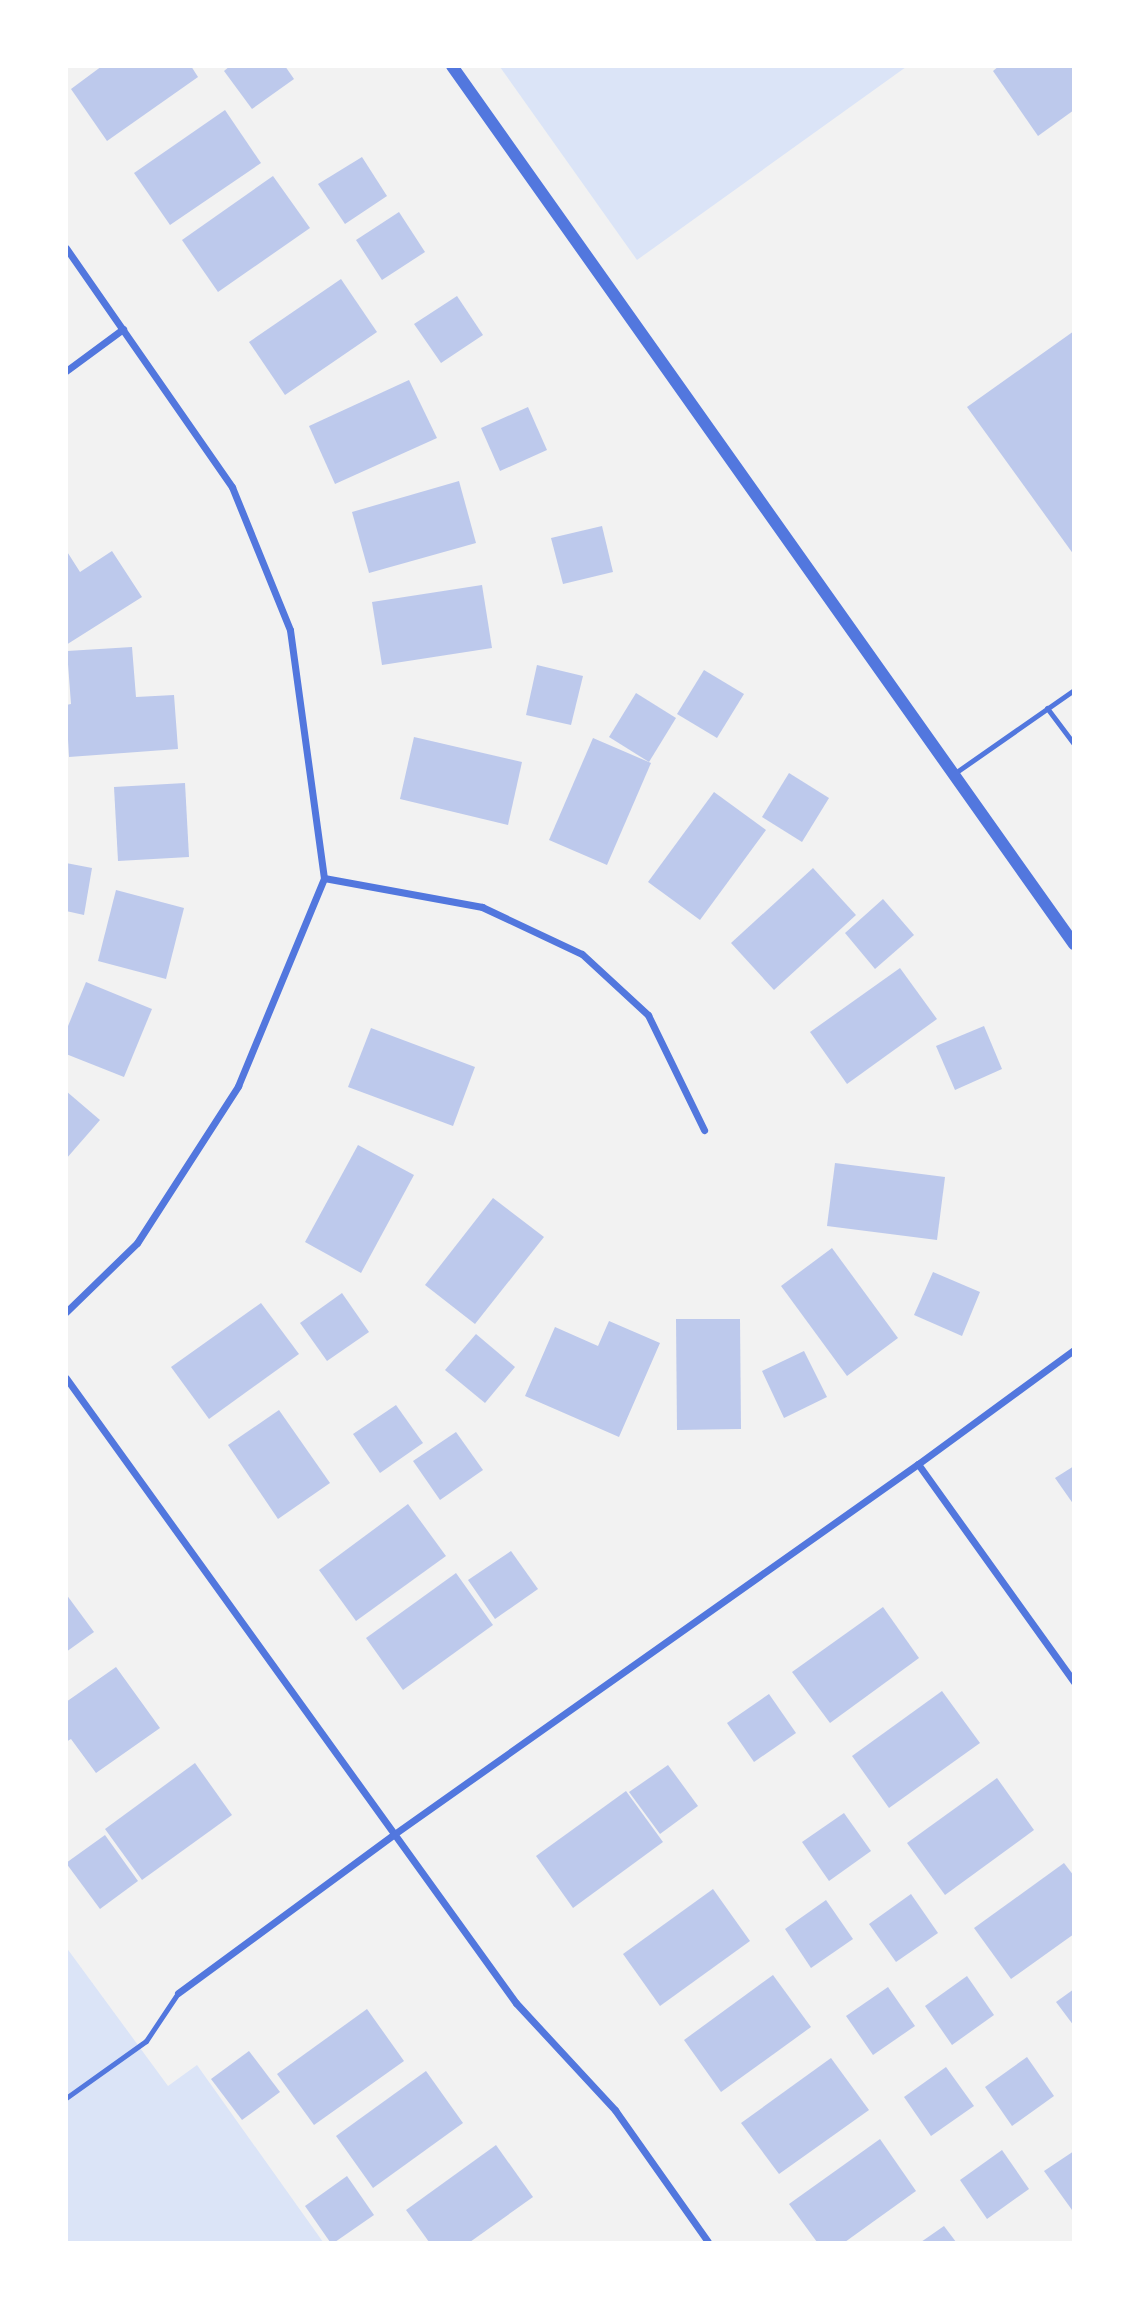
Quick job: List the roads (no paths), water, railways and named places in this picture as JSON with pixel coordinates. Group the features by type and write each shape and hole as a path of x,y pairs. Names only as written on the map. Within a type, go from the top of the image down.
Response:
{"street":[{"path":"452,66 1073,944"},
{"path":"66,248 232,487 290,630 324,878 238,1086 137,1243 66,1312"},
{"path":"66,371 122,329"},
{"path":"324,878 482,907 582,954 648,1015 704,1130"},
{"path":"178,1993 393,1835 918,1464 1073,1350"},
{"path":"66,1378 516,2003 615,2110 708,2242"},
{"path":"918,1464 1073,1682"}],"lane":[{"path":"952,774 1073,690"},
{"path":"1048,708 1073,744"},
{"path":"66,2098 146,2041 178,1993"}]}
